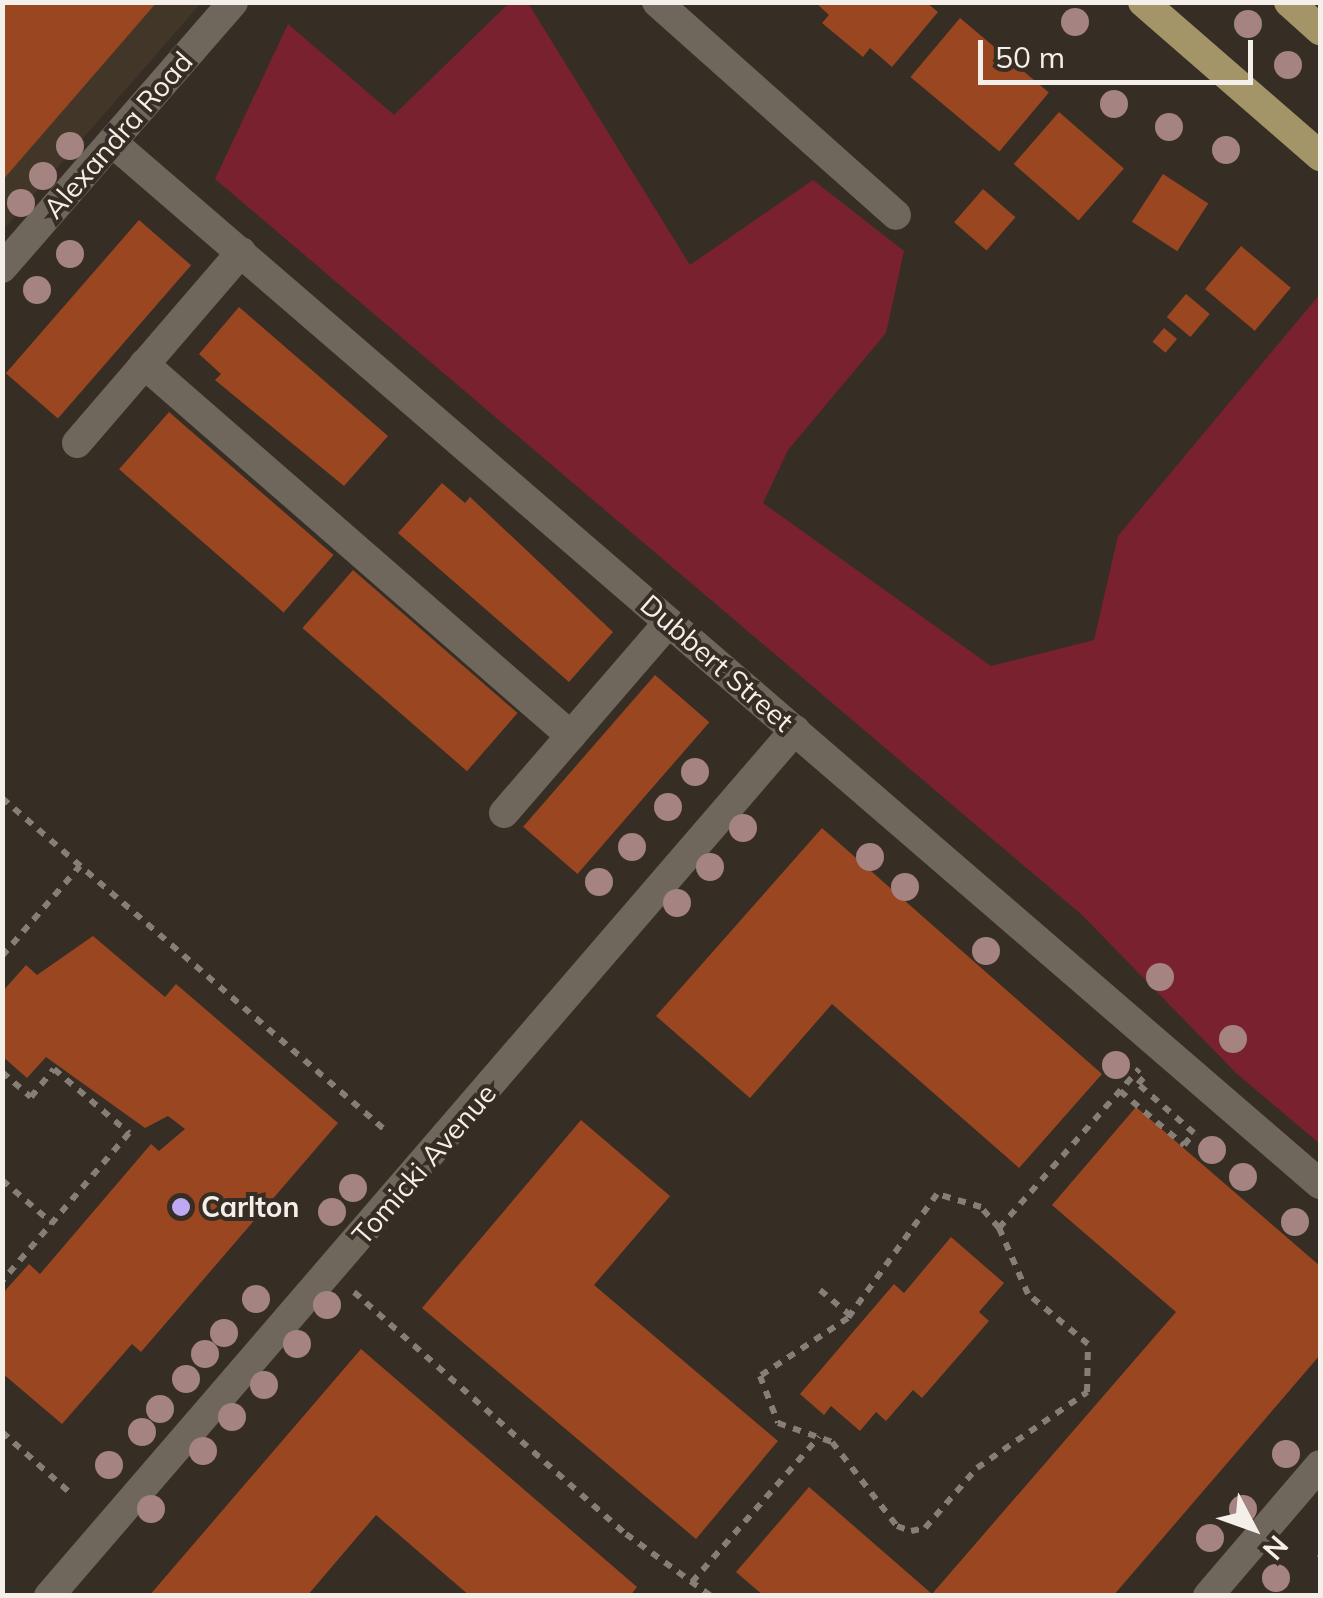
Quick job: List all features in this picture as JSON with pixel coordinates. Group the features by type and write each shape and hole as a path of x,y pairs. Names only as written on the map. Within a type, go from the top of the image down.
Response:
{"main road":[{"path":"1143,2 1320,156"},
{"path":"1289,2 1320,30"}],"street":[{"name":"Alexandra Road","path":"2,268 233,2"},
{"path":"656,2 896,215"},
{"name":"Dubbert Street","path":"112,142 1320,1184"},
{"path":"77,443 241,252"},
{"path":"144,364 571,736"},
{"path":"504,814 669,622"},
{"name":"Tomicki Avenue","path":"50,1596 795,730"},
{"path":"1208,1596 1320,1465"}],"path":[{"path":"2,798 385,1130"},
{"path":"2,956 80,866"},
{"path":"2,1072 31,1097 54,1070 129,1133 2,1281"},
{"path":"999,1228 1120,1091 1143,1071 1138,1084 1194,1133 1184,1144 1120,1091"},
{"path":"2,1180 52,1223"},
{"path":"937,1194 980,1207 999,1228 1028,1294 1088,1344 1087,1392 977,1468 925,1528 911,1531 896,1526 877,1492 820,1437 778,1422 760,1376 850,1315 937,1194"},
{"path":"343,1283 711,1596"},
{"path":"820,1290 850,1315"},
{"path":"2,1432 69,1492"},
{"path":"692,1582 820,1437"}],"shaded area":[{"path":"3,3 201,3 3,230"},
{"path":"509,3 528,3 690,265 813,180 904,251 886,333 788,450 763,503 991,666 1094,640 1118,536 1320,294 1320,1144 1236,1073 1082,915 215,179 288,24 394,115"}],"building":[{"path":"2,2 157,2 2,181"},
{"path":"815,2 926,2 938,12 892,67 870,48 863,57 822,23 829,15"},
{"path":"960,18 1049,93 999,152 911,77"},
{"path":"1059,112 1124,168 1079,220 1014,164"},
{"path":"1163,174 1208,203 1177,251 1132,222"},
{"path":"983,189 1015,217 987,250 954,222"},
{"path":"139,220 191,265 58,418 6,373"},
{"path":"1241,246 1291,288 1255,331 1205,289"},
{"path":"1186,294 1210,314 1190,337 1167,317"},
{"path":"239,307 388,436 344,486 215,380 221,374 199,354"},
{"path":"1164,328 1177,339 1165,353 1152,342"},
{"path":"169,412 334,555 284,612 119,469"},
{"path":"442,483 465,503 470,497 613,632 569,682 398,533"},
{"path":"353,570 518,713 467,771 302,628"},
{"path":"655,675 709,722 577,874 523,827"},
{"path":"822,828 1102,1074 1019,1168 832,1004 750,1098 656,1016"},
{"name":"Carlton","path":"93,936 165,997 176,984 338,1123 141,1352 132,1344 62,1424 2,1373 2,1294 29,1264 40,1274 151,1144 159,1151 185,1129 168,1116 145,1128 46,1057 27,1078 2,1056 2,992 26,965 37,975"},
{"path":"1136,1107 1320,1266 1320,1355 1113,1596 764,1596 736,1572 809,1487 932,1594 1176,1312 1052,1205"},
{"path":"581,1120 670,1196 594,1285 778,1441 696,1539 422,1308"},
{"path":"951,1237 1004,1283 979,1312 989,1321 922,1398 913,1390 886,1421 876,1412 860,1431 831,1406 824,1415 800,1394 894,1284 904,1293"},
{"path":"361,1349 637,1587 630,1596 470,1596 376,1515 307,1596 149,1596"}],"place":[{"name":"Carlton","path":"181,1207"}]}
